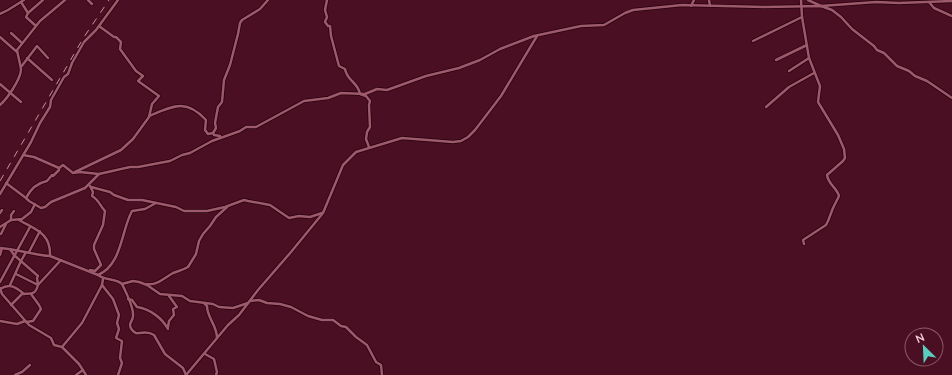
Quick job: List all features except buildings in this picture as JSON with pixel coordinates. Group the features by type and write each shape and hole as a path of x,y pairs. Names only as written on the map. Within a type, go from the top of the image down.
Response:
{"street":[{"path":"28,13 43,0"},
{"path":"0,105 10,93 20,74 17,50 36,26 65,0"},
{"path":"88,0 92,4"},
{"path":"0,194 47,112 53,96 64,77 68,74 72,63 84,42 99,26 118,0"},
{"path":"209,142 216,128 215,123 218,106 222,102 224,80 230,65 240,22 260,9 268,0"},
{"path":"327,0 325,10 327,18 325,22 328,26 330,26 337,59 340,67 345,70 347,77 357,86 360,94"},
{"path":"691,6 694,0"},
{"path":"709,0 710,6"},
{"path":"801,0 802,17 809,58 820,86 818,102 838,135 844,149 845,158 841,164 827,175 828,181 840,196 832,208 826,225 803,240 804,244"},
{"path":"808,0 832,10 877,50 884,53 897,66 927,81 952,98"},
{"path":"909,3 913,0"},
{"path":"0,14 22,1 28,13 26,17 36,26"},
{"path":"360,94 377,89 387,90 426,76 450,71 480,60 500,49 528,38 581,26 604,25 633,10 691,6 801,7 876,2 909,3 952,1"},
{"path":"928,2 933,8 952,16"},
{"path":"753,41 802,17"},
{"path":"73,173 121,150 133,139 149,116 152,104 159,96 138,81 143,76 136,71 120,49 121,42 99,26"},
{"path":"11,33 22,43"},
{"path":"0,255 1,248 50,256 98,275 103,279 119,281 122,284 132,306 133,315 130,328 137,333 143,332 154,335 165,354 182,368 186,375 217,338 239,315 263,283 292,252 323,213 343,165 356,152 402,138 453,142 461,141 468,137 501,96 537,36"},
{"path":"0,37 17,52"},
{"path":"776,60 807,45"},
{"path":"20,67 37,46 48,58"},
{"path":"27,58 52,80"},
{"path":"789,71 809,58"},
{"path":"766,107 789,87 814,73"},
{"path":"0,84 21,102"},
{"path":"26,198 30,190 40,182 47,181 59,170 59,168 64,165 73,173 80,172 99,174 130,167 170,161 190,153 222,136 240,131 246,127 256,127 304,102 328,98 341,93 360,94 366,96 370,101 370,127 367,132 366,139 369,147"},
{"path":"149,116 174,106 185,106 200,113 206,120 205,130 208,134 222,136"},
{"path":"23,155 34,157 59,168"},
{"path":"6,183 29,202 41,208 45,207 51,202 90,186 99,174"},
{"path":"90,186 110,192 128,200 140,199 176,207 186,211 207,211 244,200 267,204 289,218 299,216 310,218 323,213"},
{"path":"88,271 95,270 100,266 94,245 103,225 105,211 98,199 92,196 93,192 90,186"},
{"path":"98,275 106,271 112,264 119,249 127,219 132,211 150,207 156,203"},
{"path":"19,220 31,212 35,204"},
{"path":"122,284 133,281 150,285 188,267 196,254 199,241 203,234 216,217 228,206"},
{"path":"0,214 2,210"},
{"path":"11,220 11,215 14,211"},
{"path":"0,226 11,220 19,220 40,231 45,236 51,248 50,256"},
{"path":"1,234 6,224"},
{"path":"0,282 30,227"},
{"path":"40,231 21,261 10,285 0,289 2,294 26,322 34,329 51,338 54,345 62,347 79,364 86,375"},
{"path":"10,249 14,255 37,274 38,285"},
{"path":"11,305 18,297 25,294 31,294 61,260"},
{"path":"16,274 38,285"},
{"path":"62,347 82,323 102,285 103,279"},
{"path":"139,282 148,285 160,294 182,296 190,301 219,307 233,308 259,300 267,303 291,306 308,316 322,320 333,320 346,328 367,345 376,362 381,366 382,375"},
{"path":"10,285 19,289 25,294"},
{"path":"102,285 113,299 119,315 117,323 119,329 116,338 122,341 120,358 122,363 118,375"},
{"path":"0,321 17,324 34,321 41,309 31,294"},
{"path":"128,299 132,300 136,306 145,308 160,318 165,322 168,329 169,320 174,315 173,309 177,307 169,296"},
{"path":"204,303 207,306 208,315 216,328 217,338"},
{"path":"205,354 214,359 217,372 216,375"},
{"path":"15,375 22,372 30,364"},
{"path":"76,375 83,370"}],"railway":[{"path":"0,181 84,37 109,0"}]}
